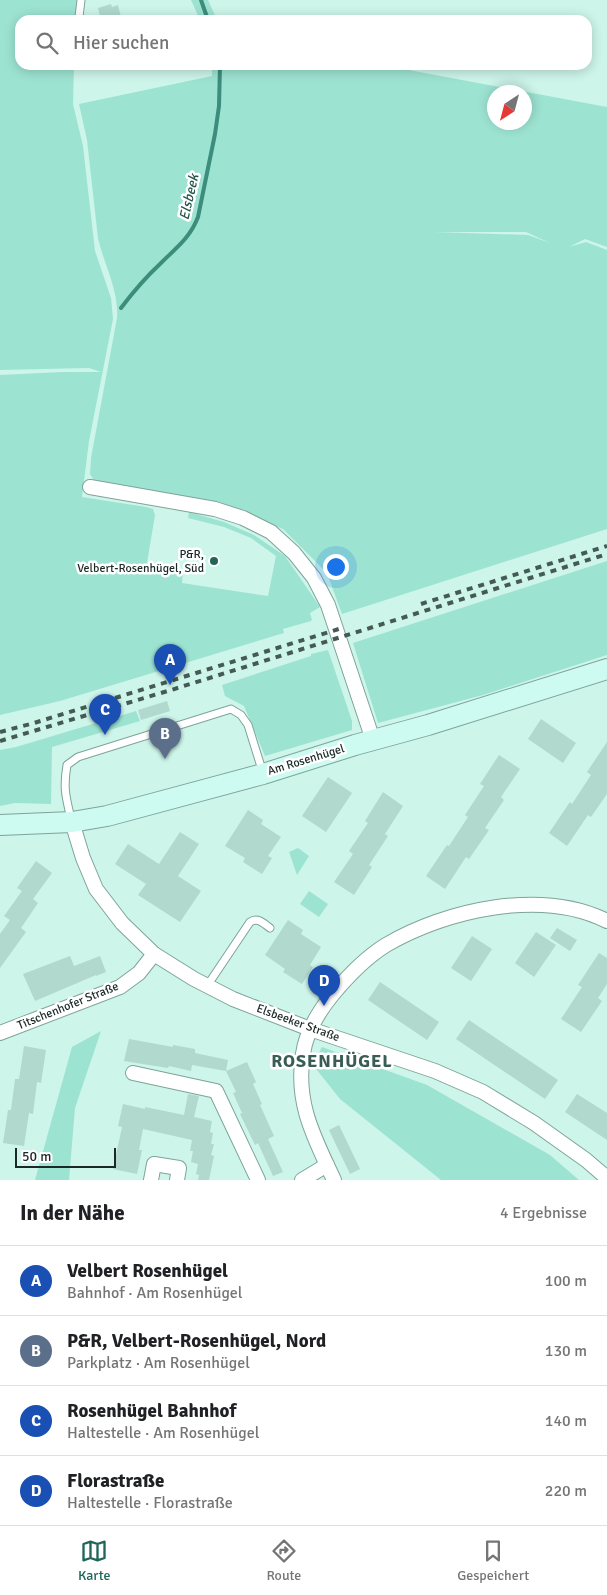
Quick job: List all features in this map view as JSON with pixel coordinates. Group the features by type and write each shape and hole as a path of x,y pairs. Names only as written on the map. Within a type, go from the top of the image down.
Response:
{"street":[{"path":"90,487 215,509 244,518 271,532 294,553 314,578 328,605 373,740"},
{"name":"Am Rosenhügel","path":"0,825 72,822 107,816 263,774 607,669"},
{"name":"Elsbeeker Straße","path":"72,822 83,858 96,889 122,923 154,954 207,986 233,999 310,1029 435,1071 483,1092 534,1123 586,1160 607,1178"},
{"path":"334,1180 311,1130 303,1103 300,1074 303,1052 310,1029 324,1006 350,973 384,946 414,930 449,917 482,909 540,906 575,909 607,921"},
{"name":"Titschenhofer Straße","path":"0,1033 120,987 139,973 154,954"},
{"path":"134,1073 216,1091 258,1180"},
{"path":"151,1180 154,1164 179,1168 177,1180"},
{"path":"302,1180 327,1165"}],"lane":[{"path":"79,15 81,0"},
{"path":"72,822 64,791 64,782 67,765 78,757 231,708 241,714 248,725 263,774"},
{"path":"207,986 250,922 254,919 258,920 270,928"}],"green space":[{"path":"0,0 77,0 76,15 15,15 15,70 74,70 73,104 83,146 95,251 111,298 113,319 89,441 82,497 153,509 155,515 147,563 153,567 183,572 182,583 268,596 276,556 251,538 224,527 188,518 189,512 224,522 254,535 285,556 320,607 310,613 312,620 283,629 284,633 60,701 0,715 0,375 101,372 89,368 0,370"},
{"path":"191,0 208,0 215,15 198,15"},
{"path":"212,70 409,70 489,85 487,85 487,130 532,130 532,93 607,107 607,247 585,239 569,247 586,242 607,250 607,529 342,614 327,573 283,529 200,499 171,496 95,482 90,474 91,458 117,318 117,308 116,297 98,238 87,140 79,104 212,76","holes":["434,232 526,232 550,243 528,235"]},
{"path":"607,561 607,655 483,695 378,723 353,643"},
{"path":"328,650 352,721 352,730 265,756 244,706 225,696 222,685 311,656 311,654"},
{"path":"136,711 140,721 52,747 51,804 15,803 0,806 0,750 16,747"},
{"path":"298,848 309,856 297,875 289,852"},
{"path":"309,891 328,904 319,917 300,904"},
{"path":"101,1031 75,1108 69,1180 35,1180 72,1047"},
{"path":"322,1047 427,1085 550,1155 579,1180 441,1180 340,1099 313,1065"}],"building":[{"path":"111,4 112,7 118,5 120,15 100,15 98,8"},
{"path":"167,701 170,711 141,720 138,710"},
{"path":"541,719 576,743 563,763 528,739"},
{"path":"607,742 607,794 591,817 588,815 567,846 549,833 570,802 572,804 591,775 587,772"},
{"path":"499,755 520,769 501,797 504,800 485,828 489,830 469,859 466,857 445,889 426,876 468,817 465,815 484,786 480,784"},
{"path":"328,777 352,793 326,832 302,816"},
{"path":"383,792 403,806 385,834 388,836 369,865 372,867 354,895 334,882 353,854 349,851 368,823 365,821"},
{"path":"248,810 263,820 261,824 281,837 268,856 272,858 262,874 243,862 245,858 225,846"},
{"path":"180,832 199,844 178,876 201,891 180,922 138,895 146,884 115,864 128,844 159,864"},
{"path":"36,861 52,873 33,899 38,903 21,928 26,932 0,968 0,934 10,920 4,916 22,891 17,888"},
{"path":"288,920 303,930 301,934 321,947 310,965 313,967 302,984 283,972 285,969 265,955"},
{"path":"557,928 577,940 570,951 550,938"},
{"path":"536,932 556,945 534,977 515,963"},
{"path":"472,936 492,949 471,981 451,968"},
{"path":"599,953 607,958 607,984 598,998 602,1001 581,1032 561,1019 582,987 578,985"},
{"path":"70,956 74,966 100,956 106,972 35,1001 23,974"},
{"path":"380,982 439,1022 427,1040 368,1000"},
{"path":"469,1020 558,1080 545,1099 456,1039"},
{"path":"129,1039 195,1049 195,1053 228,1060 226,1071 192,1065 191,1071 169,1066 168,1068 124,1061"},
{"path":"24,1046 46,1050 41,1083 37,1082 33,1114 29,1113 24,1146 3,1143 8,1110 11,1110 15,1079 19,1079"},
{"path":"247,1062 256,1082 253,1084 262,1104 260,1105 274,1136 268,1139 283,1172 273,1176 258,1143 255,1145 240,1114 242,1113 233,1093 236,1092 226,1071"},
{"path":"188,1094 199,1096 194,1117 212,1121 210,1132 213,1133 211,1144 214,1144 211,1155 214,1156 209,1180 198,1180 199,1175 196,1174 198,1164 191,1162 192,1140 143,1129 139,1150 142,1150 137,1174 113,1169 122,1127 118,1126 123,1104 184,1115"},
{"path":"577,1094 607,1113 607,1140 565,1112"},
{"path":"339,1125 360,1169 350,1174 329,1130"}],"waterway":[{"name":"Elsbeek","path":"201,0 206,15"},
{"name":"Elsbeek","path":"121,308 145,279 187,237 198,217 215,134 219,106 220,70"}],"railway":[{"path":"421,604 607,546"},
{"path":"0,741 171,690 607,554"},
{"path":"0,732 342,628"}],"place":[{"name":"P&R, Velbert-Rosenhügel, Süd","path":"214,561"},
{"name":"Velbert Rosenhügel","path":"170,685"},
{"name":"Rosenhügel Bahnhof","path":"105,735"},
{"name":"P&R, Velbert-Rosenhügel, Nord","path":"165,759"},
{"name":"Florastraße","path":"324,1006"}],"district":[{"name":"ROSENHÜGEL","path":"332,1061"}]}
